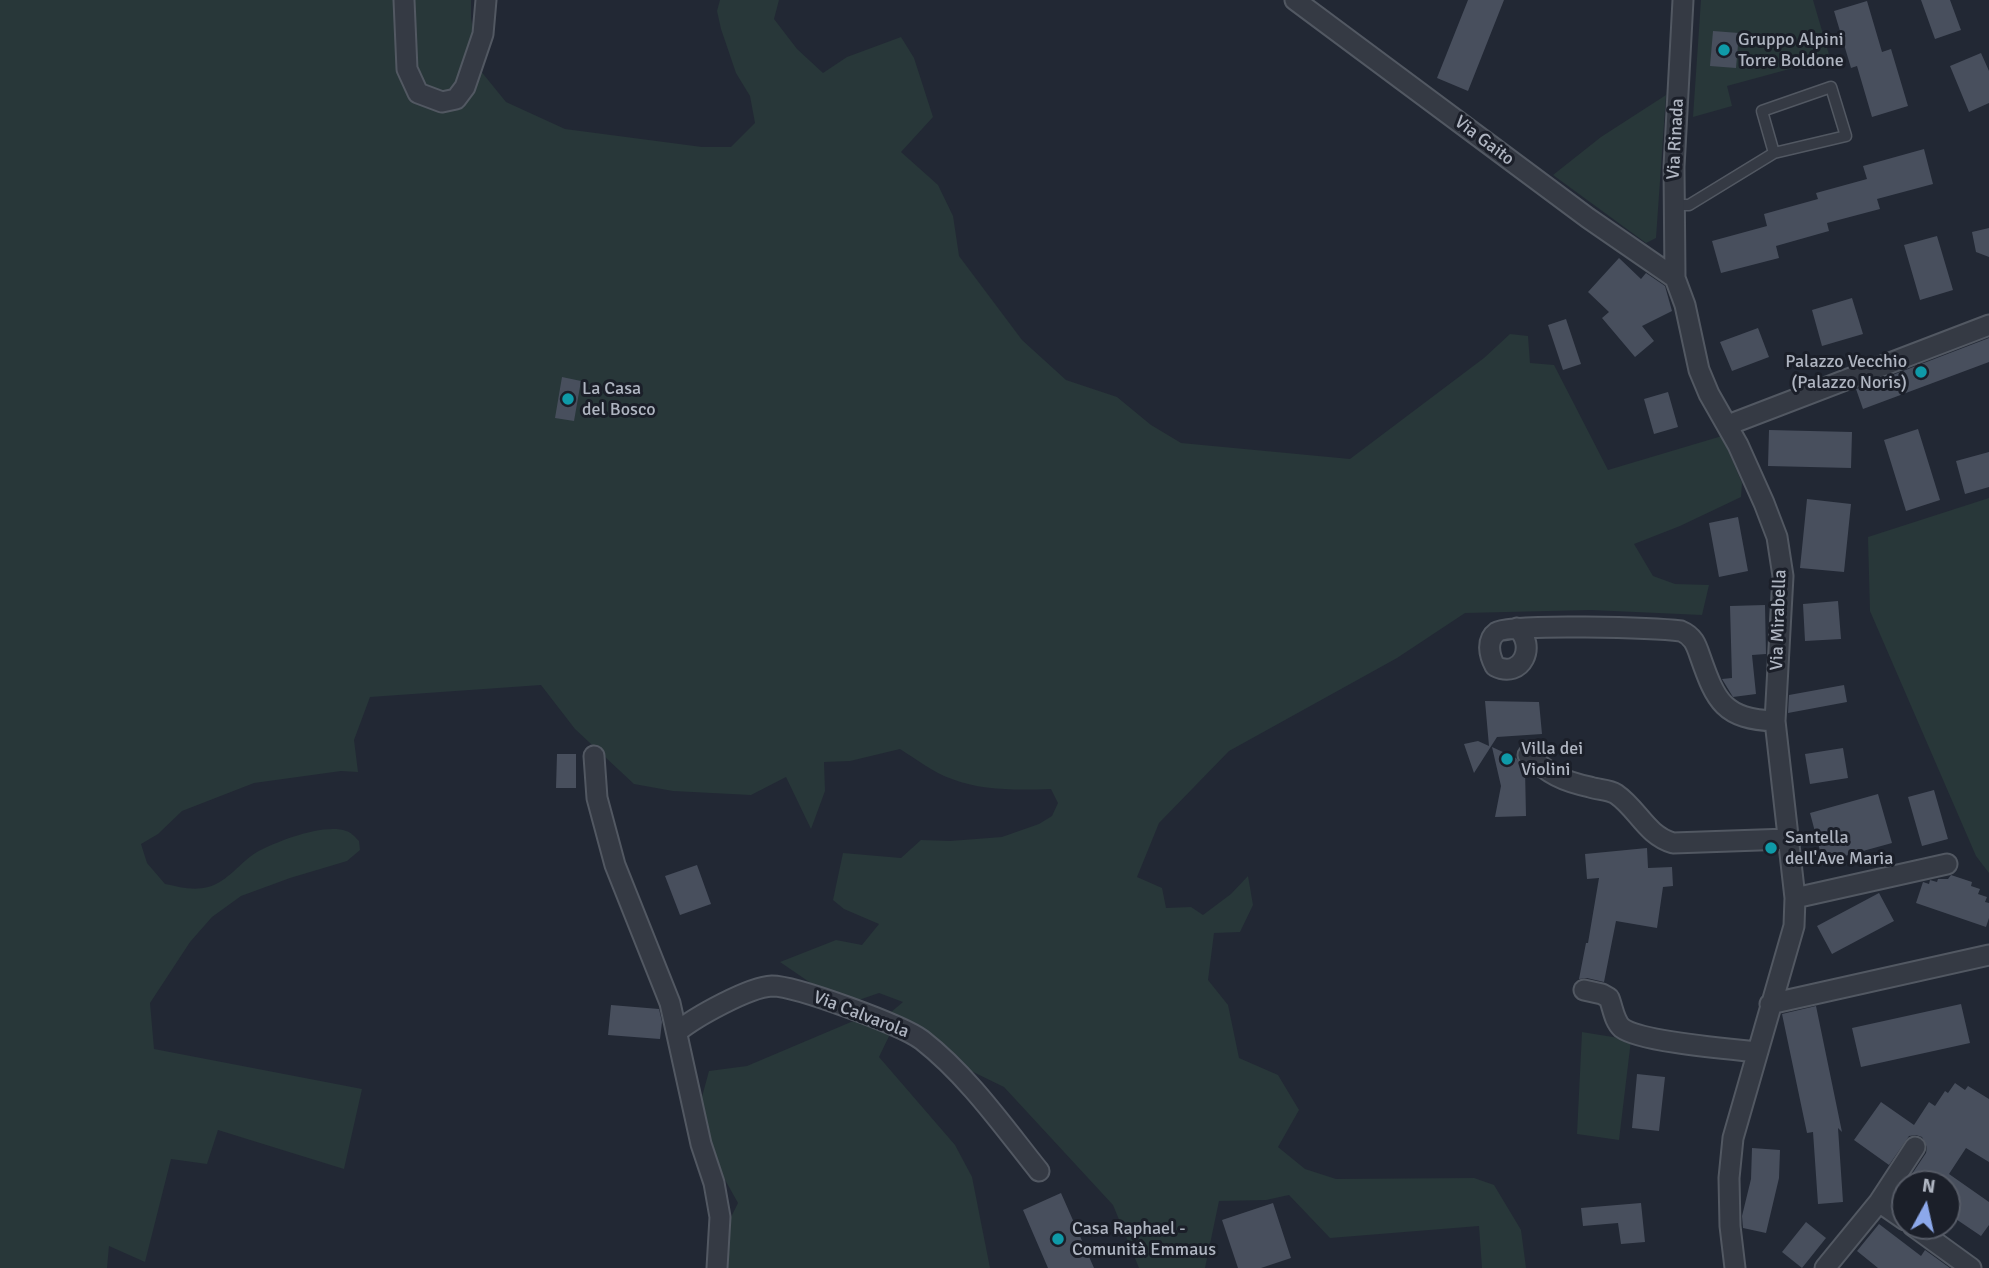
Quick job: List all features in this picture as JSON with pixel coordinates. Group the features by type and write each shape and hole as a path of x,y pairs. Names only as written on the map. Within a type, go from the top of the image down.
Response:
{"street":[{"path":"404,0 407,69 418,93 442,102 456,99 465,87 483,34 486,0"},
{"name":"Via Gaito","path":"1295,0 1588,218 1675,278"},
{"name":"Via Rinada","path":"1675,278 1674,205 1684,0"},
{"name":"Via Mirabella","path":"1675,278 1685,305 1699,370 1765,503 1777,537 1783,576 1775,721 1795,898 1794,926 1733,1138 1729,1178 1734,1261"},
{"path":"1728,425 1989,325"},
{"path":"1517,628 1681,631 1690,635 1696,644 1708,678 1717,697 1725,706 1738,716 1775,721"},
{"path":"1528,755 1554,777 1612,792 1624,800 1649,830 1661,839 1683,843 1788,839"},
{"path":"594,756 597,798 615,865 670,1003 677,1032 701,1144 718,1205 720,1217 717,1268"},
{"path":"1795,898 1947,864"},
{"path":"1770,1003 1989,955"},
{"name":"Via Calvarola","path":"677,1032 712,1010 759,988 770,986 798,991 882,1021 920,1039 947,1064 987,1106 1040,1171"},
{"path":"1584,990 1609,998 1616,1020 1630,1031 1672,1041 1757,1052"},
{"path":"1825,1268 1879,1202 1915,1147"},
{"path":"1879,1202 1891,1210"},
{"path":"1932,1240 1971,1268"},
{"path":"1734,1261 1750,1268"}],"lane":[{"path":"1674,205 1689,205 1774,153 1846,136 1831,87 1762,111 1774,153"}],"shaded area":[{"path":"0,0 471,0 471,18 480,70 506,102 565,129 702,147 731,147 755,123 750,96 736,73 721,29 717,11 720,0 779,0 774,19 797,49 823,73 847,57 901,37 914,58 933,117 901,152 938,185 953,216 959,256 1022,340 1066,380 1117,397 1151,425 1181,443 1350,459 1484,358 1510,334 1528,336 1530,363 1554,365 1608,470 1722,436 1742,483 1741,497 1634,544 1653,576 1675,584 1709,585 1702,615 1591,610 1465,613 1397,658 1229,751 1159,823 1137,877 1162,888 1166,908 1191,907 1203,915 1231,894 1248,876 1253,905 1240,932 1214,933 1208,980 1228,1005 1239,1058 1278,1075 1299,1110 1278,1147 1305,1169 1336,1179 1474,1178 1494,1185 1521,1230 1526,1268 1482,1268 1479,1226 1330,1238 1289,1195 1266,1200 1219,1201 1205,1268 1139,1268 1113,1205 1004,1087 891,1032 879,1057 955,1145 972,1177 990,1268 706,1268 738,1203 719,1169 699,1108 709,1071 747,1066 851,1022 890,1013 903,1002 879,993 850,1003 818,988 780,962 836,940 862,945 879,924 844,909 833,900 843,853 901,858 921,840 1002,837 1039,824 1052,816 1058,803 1051,789 988,788 952,779 932,770 900,749 850,761 824,762 825,791 811,829 786,777 751,795 673,791 634,784 575,729 541,685 370,697 354,740 358,772 341,771 254,783 182,811 158,834 141,844 147,863 165,884 197,889 222,881 257,852 301,834 337,829 350,832 359,841 360,850 347,861 241,896 212,917 190,942 150,1003 154,1049 362,1089 344,1169 218,1130 207,1164 171,1159 145,1262 109,1246 107,1268 0,1268"},
{"path":"1701,0 1813,0 1830,58 1727,86 1732,106 1693,117"},
{"path":"1666,95 1656,238 1646,243 1553,175 1601,137"},
{"path":"1989,498 1989,873 1976,856 1870,611 1868,537"},
{"path":"1582,1032 1631,1040 1619,1140 1577,1134"}],"building":[{"path":"1468,0 1504,0 1468,91 1437,78"},
{"path":"1921,0 1950,0 1961,30 1935,39"},
{"path":"1867,1 1882,52 1891,49 1908,106 1872,117 1857,66 1851,68 1834,11"},
{"name":"Gruppo Alpini Torre Boldone","path":"1713,31 1739,33 1736,68 1710,66"},
{"path":"1981,53 1989,71 1989,103 1969,112 1950,66"},
{"path":"1924,149 1933,184 1877,199 1880,209 1827,223 1829,231 1776,246 1779,258 1721,273 1712,241 1767,226 1764,214 1818,199 1816,193 1867,179 1863,166"},
{"path":"1989,228 1989,257 1976,252 1972,232"},
{"path":"1937,236 1953,290 1920,300 1904,245"},
{"path":"1619,258 1641,279 1646,273 1665,286 1672,311 1642,326 1654,341 1635,357 1602,318 1609,312 1588,292"},
{"path":"1852,298 1863,334 1822,346 1812,310"},
{"path":"1566,319 1581,364 1563,370 1548,325"},
{"path":"1758,328 1769,357 1732,371 1720,342"},
{"name":"Palazzo Vecchio (Palazzo Noris)","path":"1989,338 1989,362 1863,409 1856,389"},
{"name":"La Casa del Bosco","path":"562,377 581,381 574,421 555,418"},
{"path":"1668,392 1678,427 1654,434 1644,399"},
{"path":"1918,429 1940,500 1906,511 1884,440"},
{"path":"1769,430 1852,432 1851,468 1768,466"},
{"path":"1989,452 1989,487 1965,494 1956,461"},
{"path":"1807,499 1851,504 1844,572 1800,568"},
{"path":"1738,517 1748,571 1719,577 1709,523"},
{"path":"1838,601 1841,639 1805,641 1803,604"},
{"path":"1765,605 1766,654 1752,655 1756,694 1733,697 1722,679 1732,678 1730,606"},
{"path":"1844,685 1847,702 1788,713 1789,695"},
{"path":"1485,701 1539,702 1542,734 1497,737 1474,773 1464,744 1478,741 1489,746"},
{"path":"1492,747 1516,758 1525,769 1526,816 1495,817 1501,786"},
{"path":"1843,748 1848,778 1810,784 1805,754"},
{"path":"557,754 576,754 576,788 556,788"},
{"path":"1934,790 1948,839 1922,846 1908,797"},
{"path":"1878,794 1892,843 1823,862 1810,813"},
{"path":"1647,848 1648,868 1672,867 1673,886 1663,887 1657,928 1616,921 1604,982 1579,979 1599,878 1587,879 1585,854"},
{"path":"697,865 711,904 680,915 665,876"},
{"path":"1951,875 1972,882 1971,886 1980,889 1978,894 1987,897 1985,902 1989,903 1989,918 1986,927 1916,903 1923,882 1937,882 1938,879 1948,879"},
{"path":"1879,893 1894,921 1832,954 1817,926"},
{"path":"1961,1004 1970,1043 1861,1067 1852,1028"},
{"path":"611,1005 659,1009 662,1022 660,1039 608,1035"},
{"path":"1816,1006 1842,1132 1838,1128 1843,1202 1818,1204 1813,1132 1807,1133 1782,1014"},
{"path":"1637,1074 1665,1077 1659,1131 1632,1128"},
{"path":"1955,1083 1965,1090 1968,1086 1989,1099 1989,1162 1966,1148 1952,1170 1915,1170 1926,1153 1927,1147 1922,1137 1909,1136 1889,1165 1854,1140 1881,1102 1914,1125 1929,1102 1935,1106 1945,1091 1948,1093"},
{"path":"1752,1148 1780,1150 1779,1178 1766,1233 1743,1228 1742,1216 1751,1179"},
{"path":"1961,1182 1989,1202 1989,1225 1981,1236 1961,1222"},
{"name":"Casa Raphael - Comunità Emmaus","path":"1061,1193 1094,1268 1048,1268 1023,1210"},
{"path":"1273,1203 1291,1258 1261,1268 1238,1268 1222,1220"},
{"path":"1641,1203 1645,1242 1621,1244 1618,1223 1583,1226 1581,1208"},
{"path":"1806,1222 1826,1238 1802,1268 1782,1252"},
{"path":"1879,1224 1891,1233 1891,1240 1900,1240 1921,1256 1925,1250 1950,1268 1878,1268 1857,1251"}],"place":[{"name":"Gruppo Alpini Torre Boldone","path":"1724,50"},
{"name":"Palazzo Vecchio (Palazzo Noris)","path":"1921,372"},
{"name":"La Casa del Bosco","path":"568,399"},
{"name":"Villa dei Violini","path":"1507,759"},
{"name":"Santella dell'Ave Maria","path":"1771,848"},
{"name":"Casa Raphael - Comunità Emmaus","path":"1058,1239"}]}
